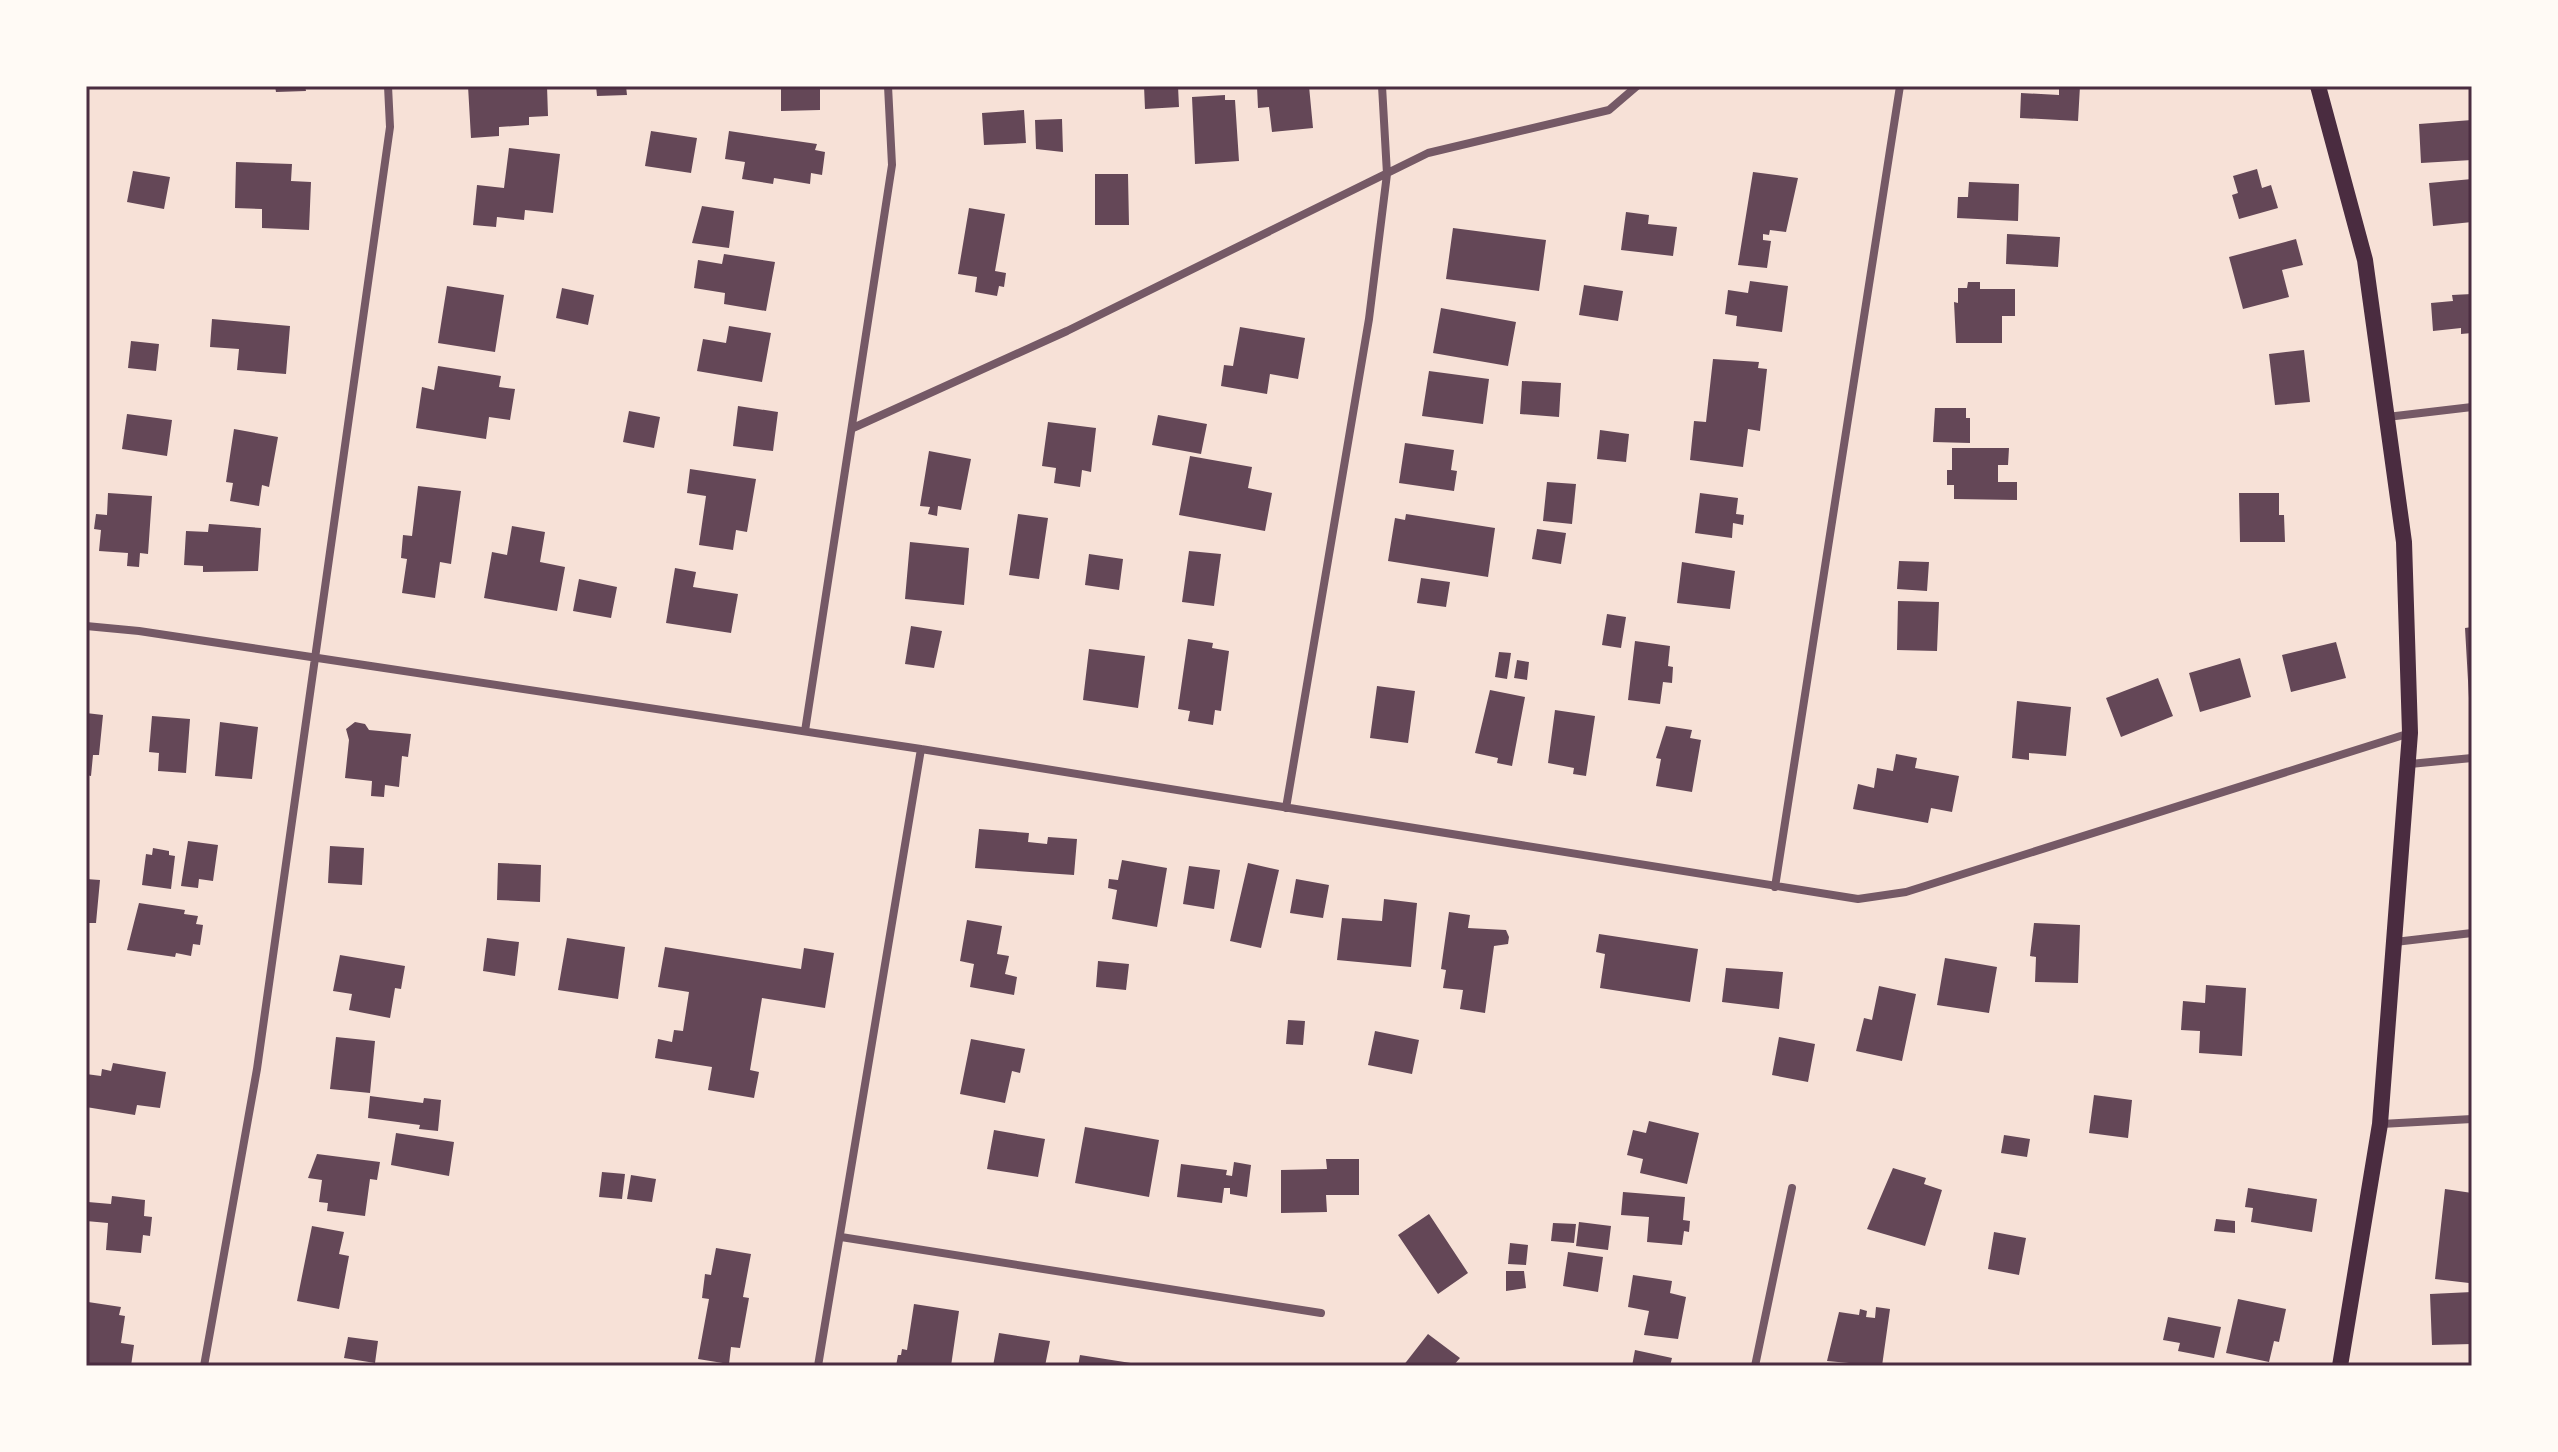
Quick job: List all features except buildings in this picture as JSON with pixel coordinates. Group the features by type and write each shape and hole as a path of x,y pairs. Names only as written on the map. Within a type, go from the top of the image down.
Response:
{"main road":[{"path":"2318,86 2365,260 2404,542 2410,733 2380,1124 2340,1366"}],"street":[{"path":"204,1366 257,1069 390,127 388,86"},
{"path":"805,731 892,165 888,86"},
{"path":"1286,808 1369,319 1387,174 1382,86"},
{"path":"853,428 1067,331 1428,153 1609,110 1637,86"},
{"path":"1775,887 1900,86"},
{"path":"2386,417 2472,407"},
{"path":"86,626 805,731 1858,899 1906,892 2410,733"},
{"path":"818,1366 921,749"},
{"path":"2410,764 2472,758"},
{"path":"2395,942 2472,933"},
{"path":"2380,1124 2472,1119"},
{"path":"1755,1366 1792,1188"},
{"path":"841,1237 1321,1313"}]}
